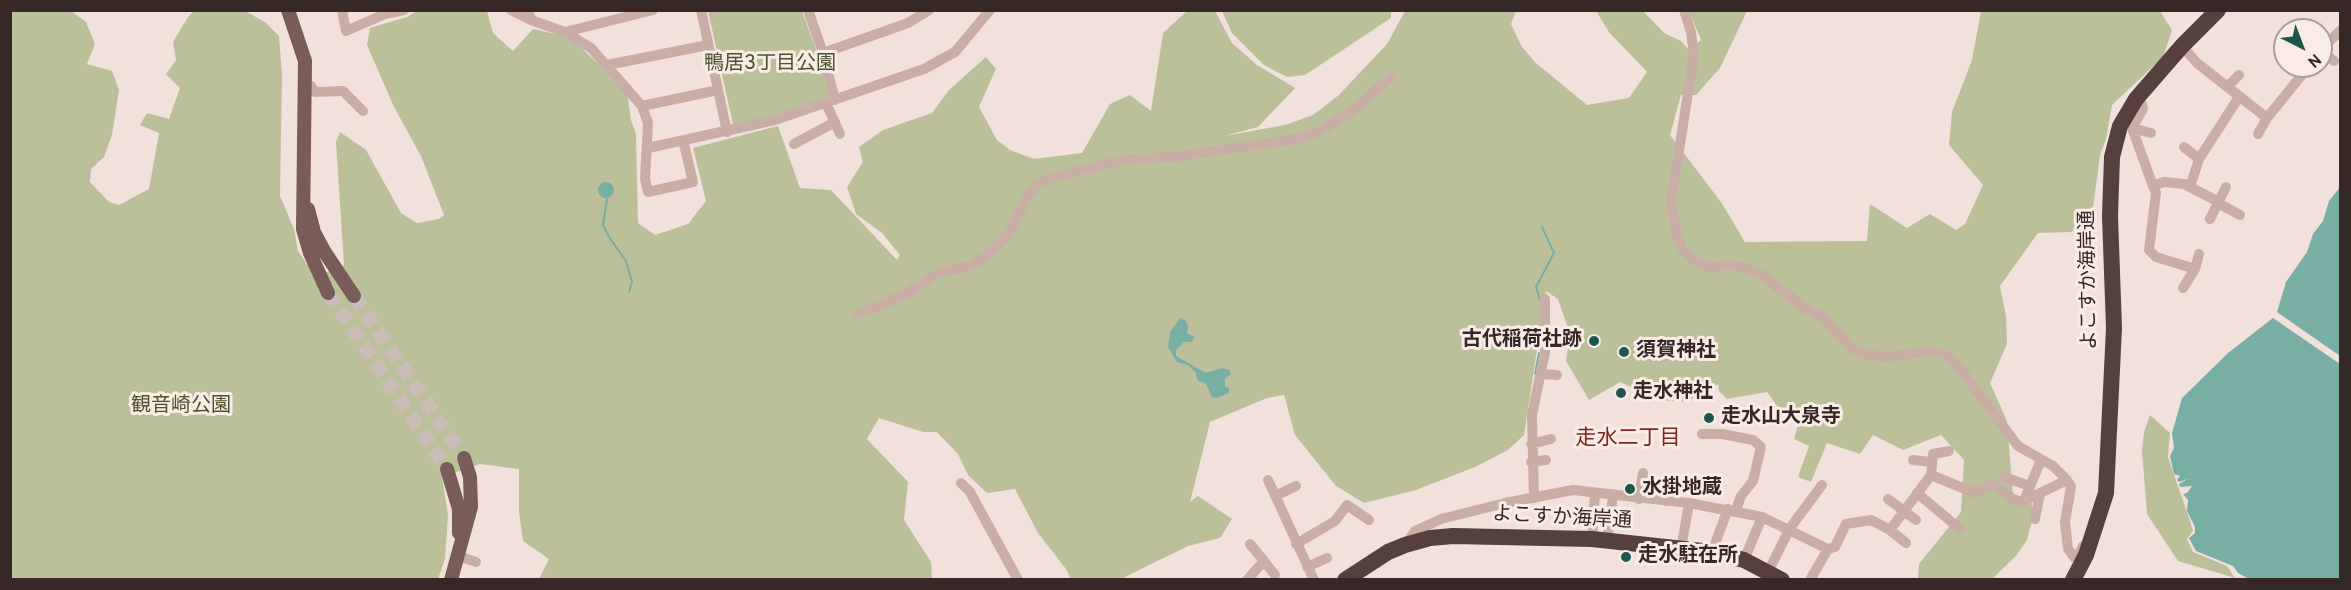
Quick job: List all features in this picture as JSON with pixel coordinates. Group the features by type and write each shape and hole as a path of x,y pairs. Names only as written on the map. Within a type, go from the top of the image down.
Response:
{"highway":[{"name":"よこすか海岸通","path":"2073,579 2086,555 2106,493 2114,328 2110,216 2112,157 2120,126 2136,99 2182,46 2218,10"},
{"name":"よこすか海岸通","path":"1345,579 1388,552 1405,545 1443,536 1599,540 1712,552 1744,560 1775,576"}],"main road":[{"path":"288,10 304,61 303,229 310,253 328,293"},
{"path":"303,180 314,232 354,296"},
{"path":"451,579 471,507 470,477 464,458"},
{"path":"447,469 459,509 458,556"}],"street":[{"path":"342,10 346,32 385,14 404,10"},
{"path":"511,10 530,15 591,48 642,106 648,123 645,179 648,192 693,183 683,140"},
{"path":"564,32 653,10"},
{"path":"700,10 727,132"},
{"path":"822,10 809,13 823,53 830,102 840,134"},
{"path":"823,53 908,23 929,10"},
{"path":"648,148 727,132 830,102 938,62 955,52 990,10"},
{"path":"1684,10 1691,32 1694,55 1671,201 1677,235 1683,249 1693,260 1711,268 1728,265 1746,268 1765,277 1803,307 1826,319 1852,348 1865,354 1886,357 1930,351 1943,354 1955,362 2018,446 2053,466 2067,480 2071,487 2065,522 2067,542 2074,557 2081,551 2088,529 2106,493"},
{"path":"607,65 708,45"},
{"path":"2182,46 2197,63 2267,118"},
{"path":"2226,87 2239,75"},
{"path":"859,314 903,295 940,272 970,266 986,257 1008,235 1028,196 1037,184 1054,177 1128,159 1174,157 1302,138 1355,110 1391,77"},
{"path":"2258,134 2267,118 2299,78"},
{"path":"304,86 310,86 315,92 343,91 363,111"},
{"path":"642,106 718,90"},
{"path":"2190,187 2199,159 2239,97"},
{"path":"2136,99 2142,104 2142,109 2132,128 2156,193 2149,250 2157,257 2195,269"},
{"path":"794,144 835,122"},
{"path":"2132,128 2151,134"},
{"path":"2184,147 2199,159"},
{"path":"2152,186 2164,182 2190,187 2240,215"},
{"path":"2210,219 2226,187"},
{"path":"2183,288 2195,269 2199,254"},
{"path":"1534,498 1531,462 1532,415 1545,352 1545,299"},
{"path":"1541,375 1557,375"},
{"path":"1702,434 1722,434 1753,440 1761,447 1753,481 1732,510 1712,552"},
{"path":"1531,444 1551,439"},
{"path":"1890,530 1931,475 1933,454 1949,451"},
{"path":"1531,462 1546,460"},
{"path":"1913,460 1932,462"},
{"path":"2024,501 2041,460"},
{"path":"1640,499 1642,474"},
{"path":"1931,475 1975,493 1990,479 2013,499 2024,501 2067,480"},
{"path":"2004,477 2030,486"},
{"path":"1268,480 1314,579"},
{"path":"961,483 970,492 1018,579"},
{"path":"1666,501 1667,483"},
{"path":"1775,576 1790,528 1822,485"},
{"path":"1275,496 1296,486"},
{"path":"1405,545 1415,531 1441,519 1573,490 1732,510 1762,517 1790,528 1828,549 1835,547 1846,524 1871,520 1890,530 1906,543"},
{"path":"1595,493 1599,540"},
{"path":"1917,493 1960,529"},
{"path":"2035,519 2040,493"},
{"path":"1599,540 1613,496"},
{"path":"1888,499 1905,509 1917,520"},
{"path":"1681,549 1689,503"},
{"path":"1296,544 1335,521 1347,505 1369,520"},
{"path":"1744,560 1762,517"},
{"path":"1441,519 1443,536"},
{"path":"1250,544 1275,575"},
{"path":"1814,578 1828,549"},
{"path":"458,556 476,562"},
{"path":"1307,567 1326,558"},
{"path":"1247,579 1264,561"}],"green space":[{"name":"観音崎公園","path":"10,11 71,11 86,22 95,44 87,64 112,71 119,90 112,135 104,157 91,169 90,182 109,202 119,205 149,189 159,133 140,125 147,113 169,119 180,88 166,74 176,60 173,42 188,17 194,11 245,11 265,22 279,36 282,76 280,196 294,229 298,251 316,277 344,265 336,142 340,132 366,150 401,213 417,223 439,219 444,215 421,156 394,107 367,45 370,28 407,17 417,11 487,11 493,33 513,51 533,29 570,37 627,91 631,120 636,134 638,223 655,235 688,224 706,201 693,148 778,126 800,188 831,190 897,260 900,255 882,233 856,214 847,187 863,162 859,147 883,130 932,113 949,90 986,57 996,69 979,107 997,140 1010,150 1034,159 1082,153 1110,104 1130,95 1151,111 1163,33 1187,11 1215,11 1232,43 1257,65 1295,88 1258,127 1224,136 1285,125 1313,115 1339,95 1387,44 1405,11 1516,11 1511,24 1522,47 1536,63 1587,105 1629,98 1647,72 1609,32 1596,11 1643,11 1664,33 1681,41 1689,50 1701,40 1689,11 1747,11 1720,68 1696,95 1681,95 1670,135 1721,202 1745,242 1867,241 1870,204 1907,228 1930,214 1956,230 1965,224 1983,185 1949,145 1952,112 1972,60 1981,11 2160,11 2172,30 2163,57 2112,105 2106,139 2100,155 2093,208 2072,232 2038,233 2000,286 2006,316 2007,344 1990,383 2007,421 2013,496 2031,502 2034,513 2027,540 2016,556 1992,579 1918,579 1919,564 1961,512 1964,460 1941,435 1903,450 1873,435 1860,454 1827,443 1811,482 1798,477 1809,446 1794,439 1801,414 1781,411 1767,392 1727,399 1719,391 1718,384 1686,402 1661,400 1620,382 1589,400 1566,361 1570,334 1558,299 1546,291 1524,435 1508,450 1475,467 1416,490 1364,503 1336,486 1295,435 1284,395 1267,398 1210,422 1190,502 1198,496 1232,519 1220,538 1188,546 1121,579 1071,579 1038,533 1015,489 987,493 968,475 958,454 937,432 923,432 879,418 867,439 908,482 904,520 931,562 932,579 539,579 549,559 523,541 519,512 519,469 480,464 442,477 448,515 445,559 438,579 11,580"},
{"name":"鴨居3丁目公園","path":"708,11 802,11 833,95 769,117 733,124"},
{"path":"1222,11 1391,11 1391,18 1305,75 1287,77 1264,65 1232,33"},
{"path":"2150,415 2170,433 2168,457 2193,531 2187,539 2193,552 2227,566 2235,578 2178,561 2147,514 2142,451 2144,432"}],"water":[{"path":"606,182 612,184 614,190 612,196 606,198 600,196 598,190 600,184"},
{"path":"2340,187 2340,356 2277,312 2286,282 2307,252 2313,234 2323,221 2329,201"},
{"path":"1180,318 1186,321 1187,333 1195,337 1191,342 1184,342 1176,350 1176,356 1206,373 1222,368 1229,370 1231,374 1225,379 1225,387 1229,388 1229,393 1217,398 1212,397 1206,384 1197,380 1196,373 1188,365 1177,362 1168,347 1170,332"},
{"path":"2273,318 2340,364 2340,579 2249,579 2238,573 2233,566 2196,551 2189,538 2195,533 2195,527 2187,511 2188,500 2183,494 2187,493 2192,486 2180,487 2179,484 2188,479 2179,482 2177,480 2180,476 2174,474 2170,456 2174,448 2172,433 2182,398 2228,353"}],"pier":[{"path":"2279,320 2340,360 2340,363"}],"waterway":[{"path":"607,199 603,225 626,261 632,282 629,292"},
{"path":"1540,300 1536,287 1554,253 1542,227"},
{"path":"1535,374 1539,353"}],"tunnel":[{"path":"328,293 447,469"},
{"path":"354,296 464,458"}],"place":[{"name":"古代稲荷社跡","path":"1594,341"},
{"name":"須賀神社","path":"1624,352"},
{"name":"走水神社","path":"1621,393"},
{"name":"走水山大泉寺","path":"1709,418"},
{"name":"水掛地蔵","path":"1630,489"},
{"name":"走水駐在所","path":"1626,557"}],"district":[{"name":"走水二丁目","path":"1628,440"}]}
